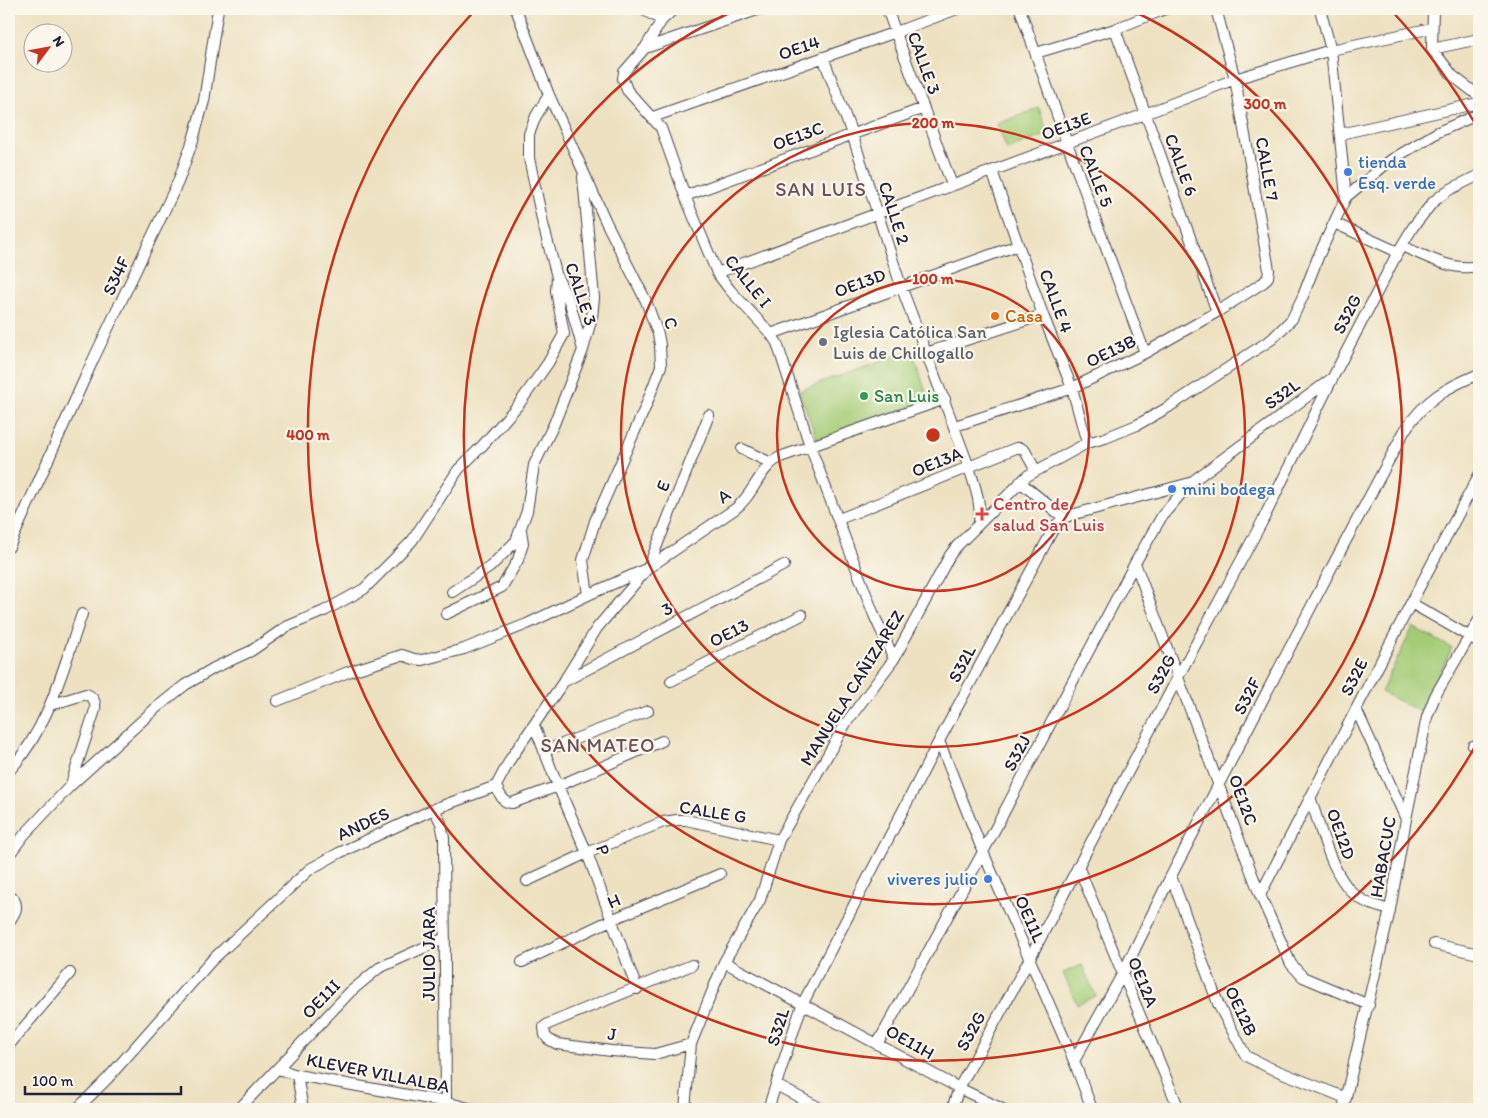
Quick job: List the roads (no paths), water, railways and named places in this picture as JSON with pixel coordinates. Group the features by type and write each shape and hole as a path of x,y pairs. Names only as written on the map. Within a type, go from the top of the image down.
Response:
{"street":[{"name":"S34F","path":"9,546 178,182 204,101 218,9"},
{"name":"C","path":"516,9 549,95 606,222 646,301 658,334 661,366 645,408 595,521 583,560 588,595"},
{"path":"642,9 662,20"},
{"path":"645,48 662,20 674,9"},
{"path":"645,48 760,9"},
{"name":"CALLE 3","path":"887,9 952,185"},
{"name":"OE14","path":"652,117 957,9"},
{"name":"CALLE 5","path":"1020,9 1067,143 1145,353"},
{"path":"1036,53 1115,29 1165,9"},
{"name":"CALLE 7","path":"1216,9 1235,79 1269,270 1268,277"},
{"path":"1320,9 1331,50 1346,197"},
{"path":"1432,9 1432,49 1453,76 1479,96"},
{"name":"OE13E","path":"717,273 1146,114 1235,79 1331,50 1432,28"},
{"name":"CALLE 6","path":"1115,29 1217,312"},
{"path":"1432,49 1479,39"},
{"name":"CALLE I","path":"645,48 624,72 623,79 627,90 652,117 666,138 685,196 717,273 730,290 771,334 781,354 810,446 874,615 894,659"},
{"name":"CALLE 2","path":"823,57 852,134 901,286 969,467 979,509 979,522"},
{"name":"CALLE 3","path":"452,592 490,567 516,541 527,512 534,465 554,424 583,350 570,303 557,277 543,224 530,158 529,134 536,116 549,95"},
{"path":"1340,134 1479,102"},
{"name":"OE13C","path":"685,196 924,108"},
{"name":"MANUELA CAÑIZAREZ","path":"685,1109 691,1044 724,962 760,900 779,840 846,723 894,659 950,555 979,522 1020,482 1036,471 1087,443 1122,432 1168,408 1272,339 1292,319 1312,270 1346,197 1391,160 1438,132 1479,114"},
{"path":"582,169 594,298 592,317 583,350"},
{"name":"CALLE 4","path":"992,171 1043,315 1072,388 1087,443"},
{"name":"S32G","path":"952,1109 959,1088 1262,522 1333,377 1400,249 1413,227 1433,202 1447,191 1479,175"},
{"path":"1334,223 1400,249 1460,267 1479,266"},
{"name":"OE13D","path":"771,334 1018,245"},
{"path":"9,855 70,786 156,708 189,682 229,660 251,651 286,627 324,611 364,589 381,574 412,541 458,470 519,404 548,363 564,334 556,291 557,277"},
{"name":"OE13B","path":"955,426 1072,388 1145,353 1217,312 1264,282 1268,277"},
{"path":"926,353 1043,315"},
{"name":"S32F","path":"1074,1061 1123,973 1171,876 1405,430 1416,413 1430,401 1446,389 1479,374"},
{"name":"S32L","path":"768,1109 802,1005 939,741 1055,526 1064,518 1190,483 1333,377"},
{"path":"742,448 771,462 810,446 945,399"},
{"name":"E","path":"648,568 708,415"},
{"name":"OE13A","path":"839,519 1021,448 1025,451 1036,471"},
{"name":"A","path":"648,568 741,505 771,462"},
{"name":"S32E","path":"1260,895 1479,475"},
{"path":"1020,482 1064,518"},
{"name":"S32J","path":"878,1043 983,852 1135,563 1162,516 1190,483"},
{"path":"446,614 502,587 518,560 523,543 520,527"},
{"name":"OE12C","path":"1135,563 1220,784 1260,895 1286,954 1296,972 1302,977 1369,1005"},
{"name":"3","path":"564,681 784,565"},
{"path":"277,701 348,672 402,655 422,660 464,649 527,624 648,568"},
{"path":"648,568 597,628 564,681 511,758 496,786 504,801 509,803 558,786 662,741"},
{"path":"1411,603 1474,639"},
{"path":"9,771 36,734 50,705 82,614"},
{"name":"OE13","path":"671,680 802,615"},
{"name":"HABACUC","path":"1343,1109 1390,910 1406,819 1429,711 1435,696 1474,639 1479,620"},
{"path":"50,705 86,694 90,695 95,701 93,716 70,786"},
{"path":"1356,709 1406,819"},
{"path":"544,751 648,711"},
{"name":"P","path":"534,725 587,853 637,989"},
{"name":"OE11L","path":"939,741 983,852 1074,1061 1092,1109"},
{"name":"ANDES","path":"77,1109 212,960 310,869 338,853 434,809 496,786"},
{"name":"OE12D","path":"1311,800 1335,868 1346,886 1360,899 1390,910"},
{"name":"JULIO JARA","path":"434,809 441,823 444,838 446,1102"},
{"name":"CALLE G","path":"527,880 663,822 677,820 779,840"},
{"name":"OE12A","path":"1078,866 1179,1109"},
{"name":"H","path":"522,962 611,920 720,874"},
{"name":"OE12B","path":"1171,876 1214,993 1246,1056 1268,1067 1346,1098"},
{"path":"9,898 14,899 16,910 9,922"},
{"name":"OE11I","path":"238,1109 368,976 393,961 445,938"},
{"path":"1434,944 1479,954"},
{"path":"724,962 802,1005"},
{"path":"637,989 692,965"},
{"path":"9,1045 70,973"},
{"name":"J","path":"637,989 548,1024 544,1027 545,1035 557,1044 655,1054 691,1044"},
{"name":"OE11H","path":"802,1005 1002,1109"},
{"name":"KLEVER VILLALBA","path":"278,1070 446,1102 472,1109"},
{"path":"297,1075 303,1109"},
{"path":"776,1085 822,1109"}],"place":[{"name":"tienda Esq. verde","path":"1348,172"},
{"name":"Casa","path":"995,316"},
{"name":"Iglesia Católica San Luis de Chillogallo","path":"823,342"},
{"name":"San Luis","path":"864,396"},
{"name":"mini bodega","path":"1172,489"},
{"name":"Centro de salud San Luis","path":"982,514"},
{"name":"viveres julio","path":"988,879"}],"district":[{"name":"SAN LUIS","path":"821,189"},
{"name":"SAN MATEO","path":"598,745"}]}
